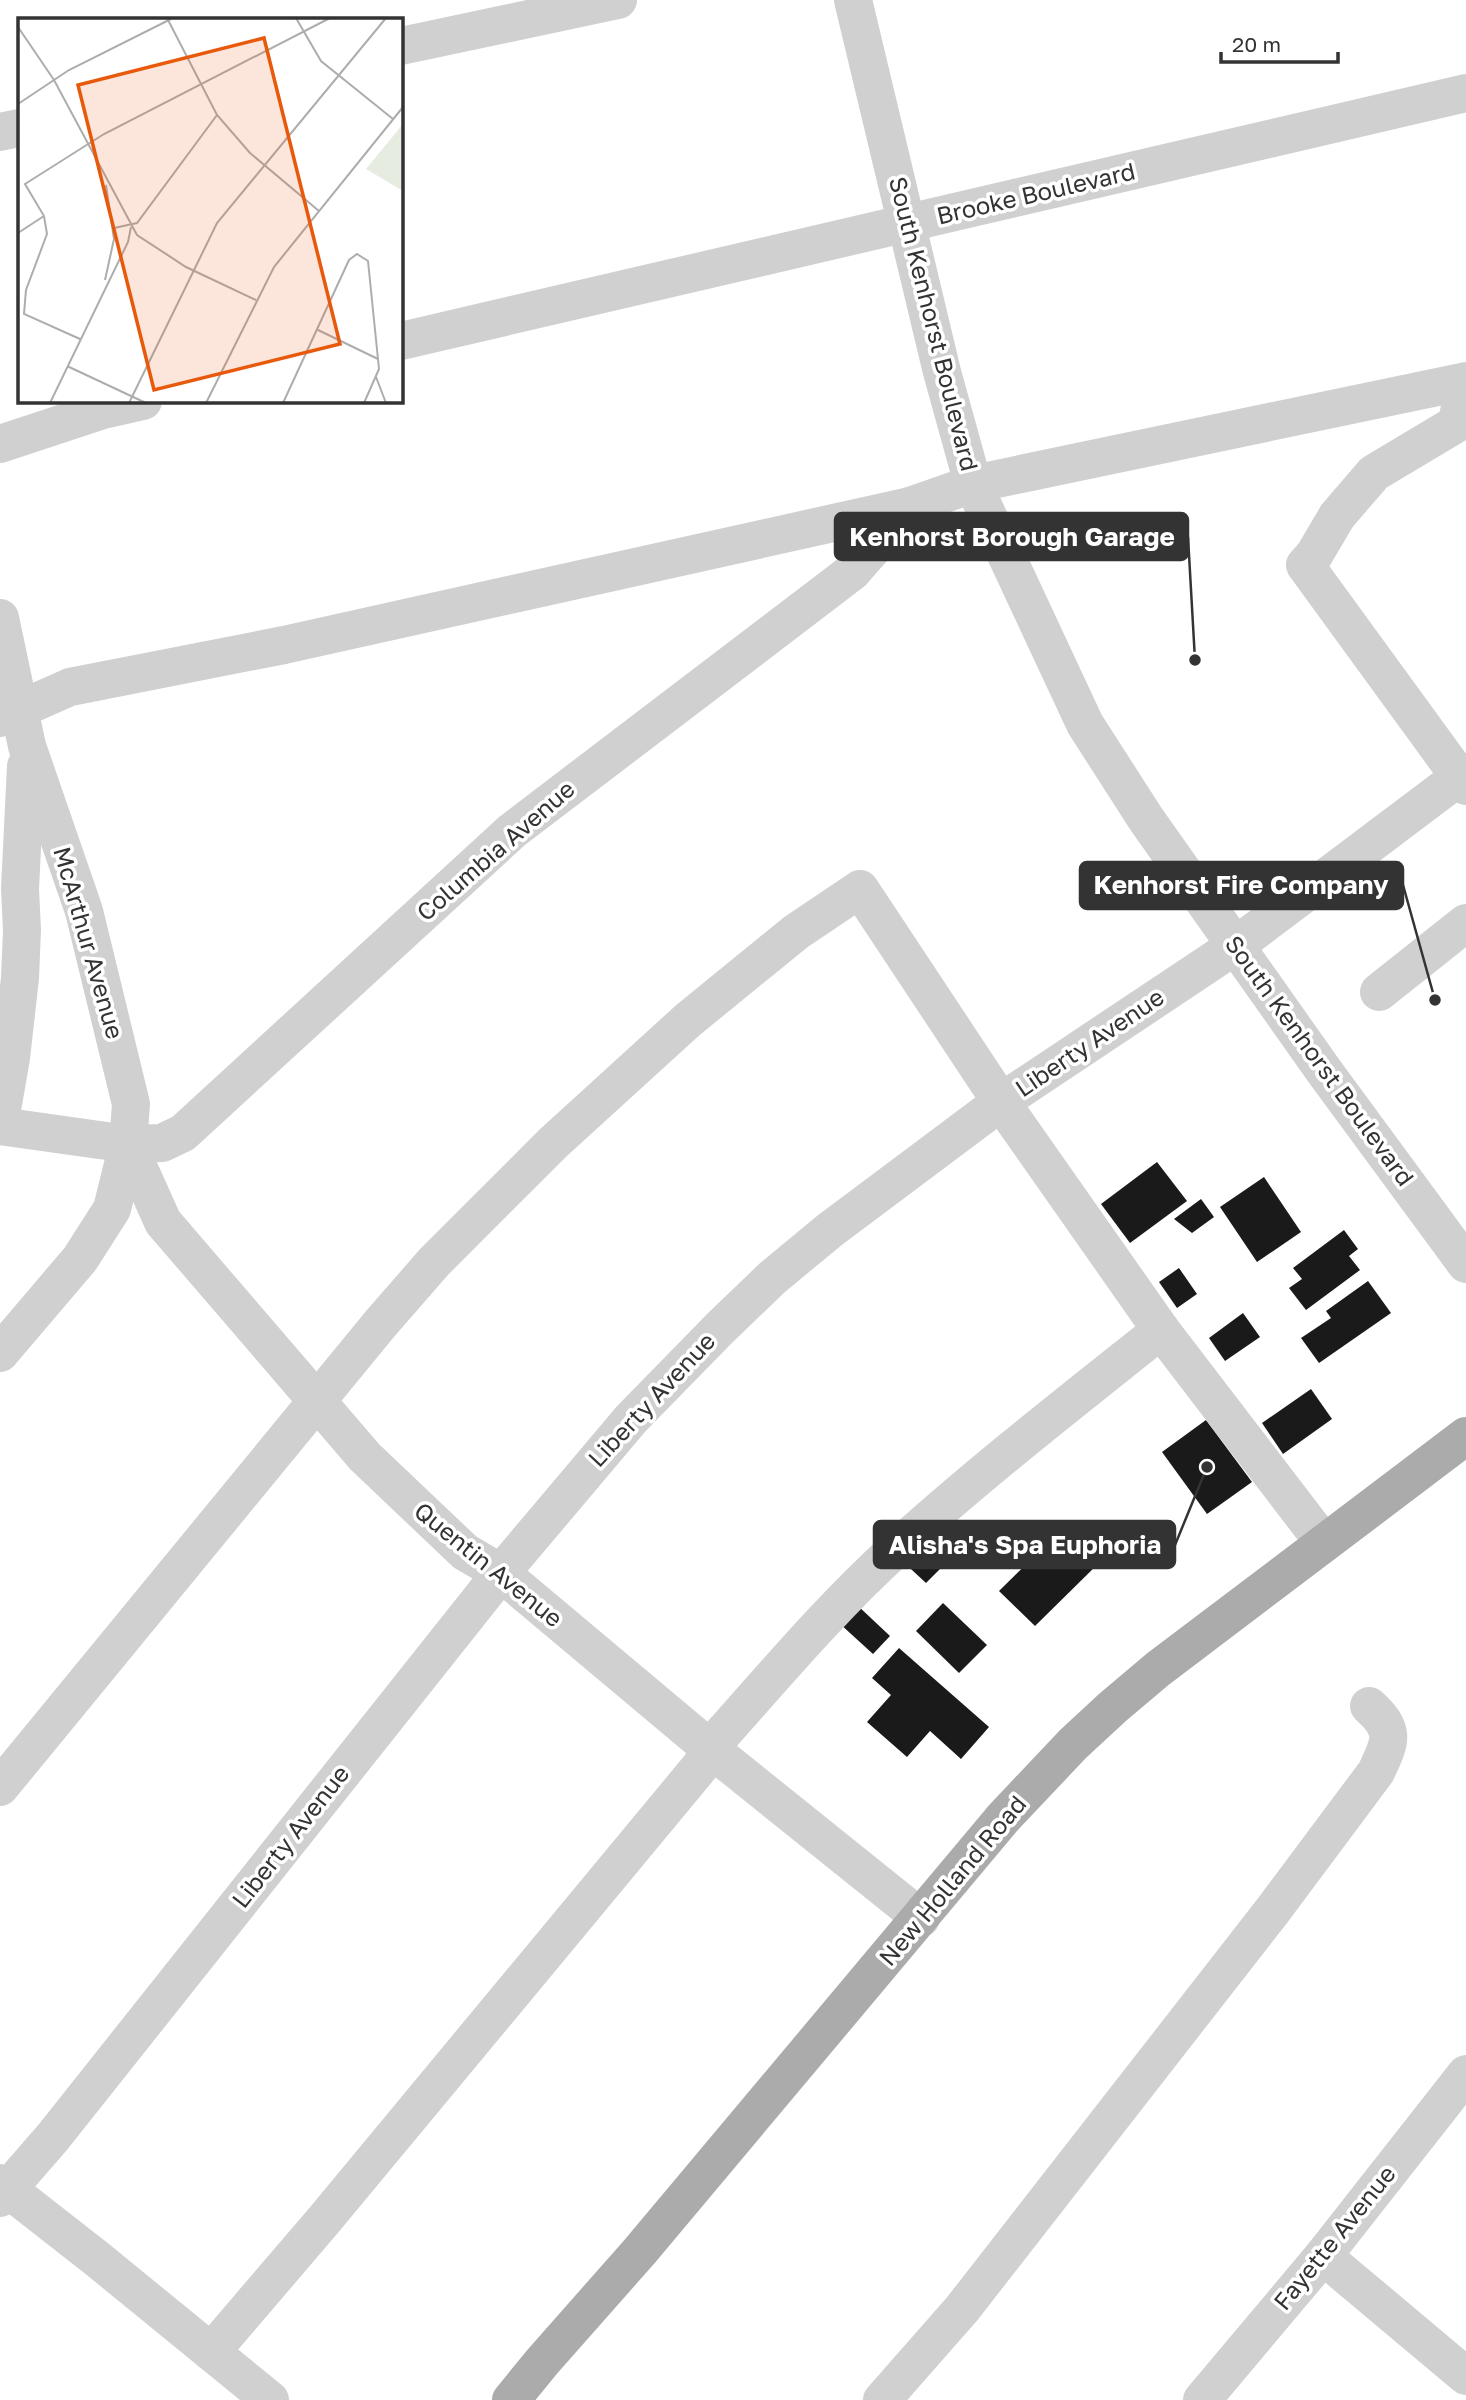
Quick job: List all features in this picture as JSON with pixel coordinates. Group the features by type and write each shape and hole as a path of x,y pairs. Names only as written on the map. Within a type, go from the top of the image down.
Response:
{"main road":[{"name":"New Holland Road","path":"512,2400 1004,1817 1112,1707 1158,1669 1466,1436"}],"street":[{"path":"402,46 618,0"},
{"name":"South Kenhorst Boulevard","path":"853,0 942,372 973,484 1085,724 1146,819 1466,1264"},
{"name":"Brooke Boulevard","path":"402,341 1466,93"},
{"path":"0,132 18,128"},
{"path":"1464,778 1305,565 1337,516 1374,473 1456,424 1466,383"},
{"name":"Columbia Avenue","path":"0,1123 128,1144 162,1143 183,1133 512,831 852,572 910,506 973,484 1466,383"},
{"path":"0,444 103,410 139,402"},
{"path":"10,714 70,687 284,645 910,506"},
{"name":"McArthur Avenue","path":"0,618 10,714 27,746 83,911 131,1104 128,1144 112,1209 80,1259 0,1353"},
{"name":"McArthur Avenue","path":"0,1123 20,978 20,889 27,746"},
{"name":"Liberty Avenue","path":"2,2190 61,2126 501,1573 631,1419 772,1278 830,1230 1002,1102 1236,946 1464,778"},
{"path":"0,1787 380,1324 434,1262 553,1143 688,1020 796,932 860,889 1002,1102 1161,1330 1324,1543"},
{"path":"1379,992 1466,923"},
{"name":"Quentin Avenue","path":"128,1144 163,1222 365,1457 393,1485 465,1552 501,1573 713,1751 921,1918"},
{"path":"211,2352 713,1751 722,1734 832,1611 897,1548 999,1459 1161,1330"},
{"path":"882,2400 962,2309 1273,1910 1376,1772 1389,1736 1383,1719 1369,1706"},
{"name":"Fayette Avenue","path":"1202,2400 1322,2256 1466,2074"},
{"path":"2,2190 96,2258 270,2400"},
{"path":"1322,2256 1466,2376"}],"building":[{"path":"1157,1162 1187,1201 1130,1243 1101,1204"},
{"path":"1264,1177 1301,1232 1257,1262 1220,1207"},
{"path":"1201,1199 1214,1217 1192,1233 1174,1219"},
{"path":"1344,1230 1358,1249 1349,1256 1360,1270 1306,1310 1289,1288 1302,1279 1293,1268"},
{"path":"1179,1268 1197,1294 1177,1308 1159,1282"},
{"path":"1368,1281 1391,1313 1319,1363 1301,1338 1331,1318 1326,1311"},
{"path":"1243,1313 1260,1337 1225,1361 1209,1338"},
{"path":"1311,1389 1332,1419 1283,1454 1262,1423"},
{"path":"1206,1420 1252,1482 1207,1514 1162,1452"},
{"path":"1070,1521 1105,1557 1035,1626 999,1591"},
{"path":"914,1540 941,1568 926,1583 898,1557"},
{"path":"943,1603 987,1645 959,1673 916,1631"},
{"path":"856,1604 890,1636 873,1654 839,1623"},
{"path":"899,1648 989,1727 961,1759 930,1731 907,1757 867,1722 891,1695 872,1678"}],"place":[{"name":"Kenhorst Borough Garage","path":"1195,660"},
{"name":"Kenhorst Fire Company","path":"1435,1000"},
{"name":"Alisha's Spa Euphoria","path":"1207,1467"}]}
